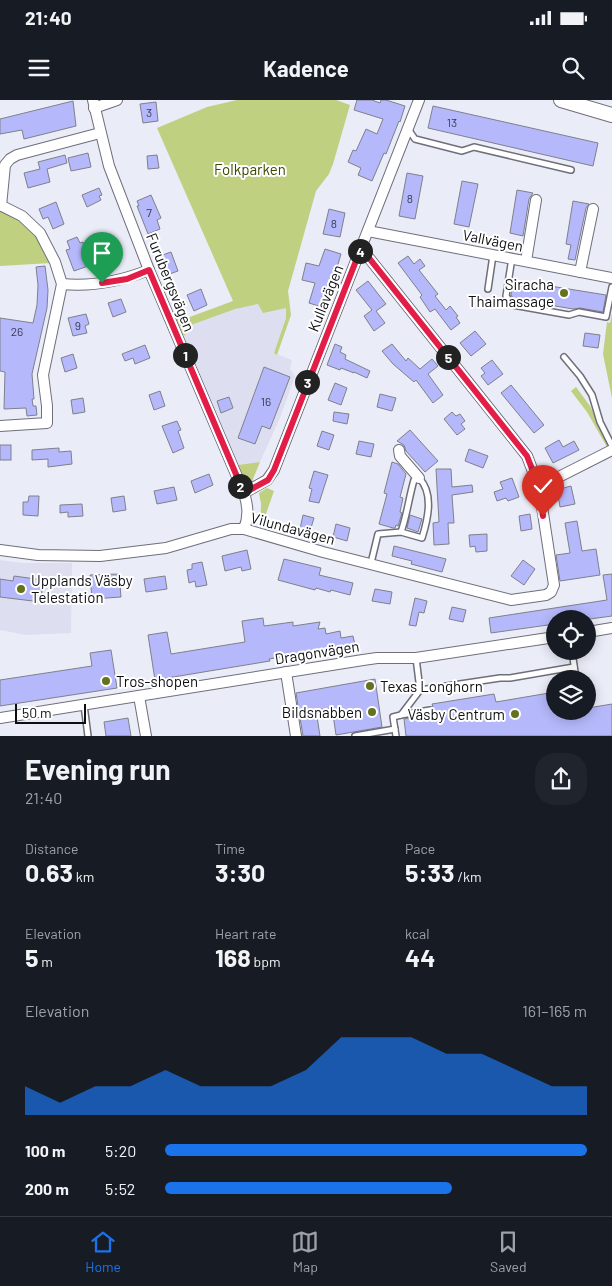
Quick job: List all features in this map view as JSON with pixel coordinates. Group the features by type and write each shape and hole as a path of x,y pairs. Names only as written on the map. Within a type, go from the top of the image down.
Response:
{"street":[{"path":"94,104 117,100"},
{"name":"Kullavägen","path":"244,493 268,480 274,470 419,100"},
{"path":"562,100 612,115"},
{"name":"Furubergsvägen","path":"94,104 109,166 149,270 244,493 248,506 248,518 244,529"},
{"path":"0,426 47,423 43,375 62,284 55,262 40,233 22,216 1,206 6,165 10,159 17,155 100,133"},
{"path":"526,261 536,200"},
{"path":"580,272 593,209"},
{"name":"Vallvägen","path":"368,231 612,278"},
{"path":"361,248 527,456 539,487 612,450"},
{"path":"62,284 102,283 127,279 149,270"},
{"path":"399,450 400,456 419,478"},
{"name":"Vilundavägen","path":"0,550 38,555 100,556 166,548 231,529 244,529 323,552 511,600 546,595 551,592 554,586 539,487"},
{"path":"596,631 612,628"},
{"name":"Dragonvägen","path":"0,718 376,658 416,658 546,638"},
{"path":"286,672 296,736"},
{"path":"139,696 146,736"}],"lane":[{"path":"407,128 415,139 462,151 474,147 571,170"},
{"path":"488,289 493,255"},
{"path":"512,258 506,296 513,305 569,315 579,312 606,317 612,287"},
{"path":"564,358 580,376 592,395 600,422 612,446"},
{"path":"371,563 378,534 401,532 422,538 427,516 428,491 419,478 414,480 401,532"},
{"path":"402,715 420,690 416,658"},
{"path":"573,660 574,670"},
{"path":"420,690 574,667"},
{"path":"84,705 88,736"},
{"path":"396,736 393,717 430,710"},
{"path":"355,736 395,729"}],"shaded area":[{"path":"258,304 286,308 286,318 274,353 292,360 290,369 295,376 280,418 260,462 238,465 184,336 190,325 235,308"},
{"path":"0,560 22,563 72,563 71,633 26,635 0,630"}],"green space":[{"name":"Folkparken","path":"237,100 336,100 350,105 333,164 329,174 316,191 288,291 291,315 277,355 274,353 286,318 286,308 263,313 258,304 235,309 191,325 184,336 174,315 187,318 233,301 157,128 207,107"},
{"path":"0,211 19,220 32,231 51,263 0,266"},
{"path":"612,313 612,398 603,354 607,322 610,323"},
{"path":"576,387 590,406 609,446 607,447 587,412 571,391"},
{"path":"260,462 251,484 246,483 238,465"},
{"path":"267,488 274,491 260,531 261,504 259,493"}],"building":[{"path":"357,100 372,100 380,103 381,100 386,100 405,106 386,154 384,153 372,181 358,175 361,168 348,162 353,150 356,151 366,129 377,134 383,119 354,110"},
{"path":"73,101 76,126 24,139 22,130 0,134 0,119"},
{"path":"156,102 158,121 143,123 140,104"},
{"path":"433,106 598,143 593,166 428,128"},
{"path":"88,153 91,167 71,171 68,158"},
{"path":"65,155 67,163 47,169 50,182 28,188 24,173 40,169 38,162"},
{"path":"157,155 159,168 148,169 147,156"},
{"path":"407,173 423,176 415,219 399,216"},
{"path":"462,181 478,184 469,227 454,224"},
{"path":"99,188 102,195 99,196 101,200 87,207 82,195"},
{"path":"517,190 533,193 529,199 523,236 510,233"},
{"path":"151,195 161,218 157,220 160,229 148,234 137,206 139,206 137,201"},
{"path":"573,201 589,204 586,208 575,260 568,259 571,245 566,244"},
{"path":"56,202 64,224 53,229 48,217 43,219 39,209"},
{"path":"329,209 345,213 340,237 323,234"},
{"path":"77,237 80,243 83,242 84,247 108,238 113,252 90,261 91,265 74,271 66,250 70,249 67,241"},
{"path":"325,249 341,254 325,308 309,303 315,283 302,280 306,263 319,266"},
{"path":"171,252 178,271 164,276 157,257"},
{"path":"408,256 414,264 420,259 425,266 419,270 438,294 435,296 446,310 450,306 458,316 456,317 460,323 451,330 435,309 430,312 420,297 422,295 398,263"},
{"path":"45,266 48,290 47,308 32,374 34,399 32,399 33,406 36,406 37,415 27,416 26,408 4,409 5,372 0,371 0,318 33,323 37,305 38,285 36,267"},
{"path":"513,280 606,295 603,312 514,299 511,295"},
{"path":"368,281 386,304 376,311 385,323 374,331 364,316 372,310 356,290"},
{"path":"201,289 207,305 194,311 187,295"},
{"path":"121,299 126,312 113,317 108,303"},
{"path":"86,314 89,324 85,326 87,333 73,336 68,318"},
{"path":"475,331 486,344 471,356 460,343"},
{"path":"585,333 600,335 598,348 583,346"},
{"path":"335,344 342,347 340,352 346,355 345,359 370,371 367,378 354,372 341,368 340,370 327,365"},
{"path":"392,344 406,361 408,358 420,369 432,359 438,366 428,374 443,395 433,403 416,380 414,382 393,364 382,351"},
{"path":"145,345 150,358 135,364 133,358 125,361 122,354"},
{"path":"73,354 77,368 65,372 61,358"},
{"path":"492,360 503,374 488,385 481,376 485,373 481,368"},
{"path":"264,367 290,377 270,429 262,426 255,444 238,438"},
{"path":"335,383 347,388 341,405 328,400"},
{"path":"511,385 544,425 534,433 501,393"},
{"path":"160,391 165,406 154,410 149,395"},
{"path":"380,394 396,398 392,411 377,407"},
{"path":"229,397 233,408 221,413 217,401"},
{"path":"83,398 85,412 73,414 71,400"},
{"path":"334,412 349,414 347,424 333,421"},
{"path":"452,412 456,416 460,414 465,421 461,424 465,429 457,435 444,419"},
{"path":"177,421 181,430 178,431 184,448 173,453 162,426"},
{"path":"410,430 438,461 425,472 406,451 404,445 397,441"},
{"path":"322,431 334,435 329,450 317,446"},
{"path":"559,440 563,447 574,441 579,450 553,463 545,448"},
{"path":"359,441 374,444 371,457 356,454"},
{"path":"0,445 11,445 11,460 0,460"},
{"path":"59,448 59,452 71,451 72,464 48,467 48,459 32,460 32,450"},
{"path":"469,449 488,456 483,468 465,461"},
{"path":"392,462 398,464 406,474 400,497 403,498 400,512 402,513 398,526 396,525 395,528 379,524 387,494 384,493"},
{"path":"436,469 451,469 452,487 472,485 473,492 452,495 454,523 448,523 449,544 434,545 433,523 439,522"},
{"path":"314,471 328,475 319,503 309,501 312,489 309,488"},
{"path":"209,474 213,485 195,493 191,481"},
{"path":"512,478 519,497 508,501 506,498 497,501 494,492 503,489 500,482"},
{"path":"571,486 575,504 560,507 558,495 561,495 560,489"},
{"path":"174,487 177,500 157,504 154,491"},
{"path":"29,496 39,496 38,516 23,515 23,502 28,502"},
{"path":"124,496 126,510 113,512 111,498"},
{"path":"82,504 83,516 68,517 68,512 60,513 60,505"},
{"path":"530,514 532,529 521,531 519,516"},
{"path":"303,515 314,518 310,531 300,529"},
{"path":"410,515 422,519 418,532 407,528"},
{"path":"577,521 582,551 596,549 600,575 560,581 556,555 570,553 565,523"},
{"path":"336,524 350,528 347,541 333,537"},
{"path":"487,534 487,551 476,552 475,546 470,547 469,535"},
{"path":"394,546 446,559 442,572 411,564 412,561 392,556"},
{"path":"247,550 251,569 242,571 241,567 225,571 222,556"},
{"path":"284,559 321,568 319,575 353,583 350,595 331,590 330,592 316,588 315,590 278,580"},
{"path":"523,560 535,569 524,585 511,576"},
{"path":"202,562 207,585 196,587 195,581 189,583 187,570 192,569 192,564"},
{"path":"119,574 121,597 92,599 90,575"},
{"path":"612,574 612,616 596,618 596,610 546,610 546,625 491,633 489,618 607,600 603,575"},
{"name":"Upplands Väsby Telestation","path":"14,576 43,580 41,602 0,597 0,579 13,581"},
{"path":"165,576 167,589 146,592 144,579"},
{"path":"375,589 392,592 390,604 372,601"},
{"path":"415,598 427,601 424,613 419,612 416,626 409,625"},
{"path":"452,607 466,610 463,622 449,619"},
{"path":"263,618 264,626 293,622 293,626 320,622 318,629 325,628 326,634 340,631 341,638 353,636 355,645 155,680 148,635 167,632 171,654 245,642 242,621"},
{"path":"111,650 117,688 0,706 0,680 92,666 90,653"},
{"path":"375,679 382,727 336,735 332,708 316,710 320,736 303,736 296,693"},
{"name":"Väsby Centrum","path":"494,694 496,702 546,694 546,720 596,720 596,707 612,704 612,736 406,736 404,719 432,714 434,710 432,704"},
{"path":"128,718 131,736 106,736 104,722"}],"place":[{"name":"Siracha Thaimassage","path":"564,293"},
{"name":"Upplands Väsby Telestation","path":"21,589"},
{"name":"Tros-shopen","path":"106,681"},
{"name":"Texas Longhorn","path":"370,686"},
{"name":"Bildsnabben","path":"372,712"},
{"name":"Väsby Centrum","path":"515,714"}],"route":[{"path":"102,283 127,279 149,270 244,493 268,480 274,470 361,248 527,456 539,487 543,516"}]}
